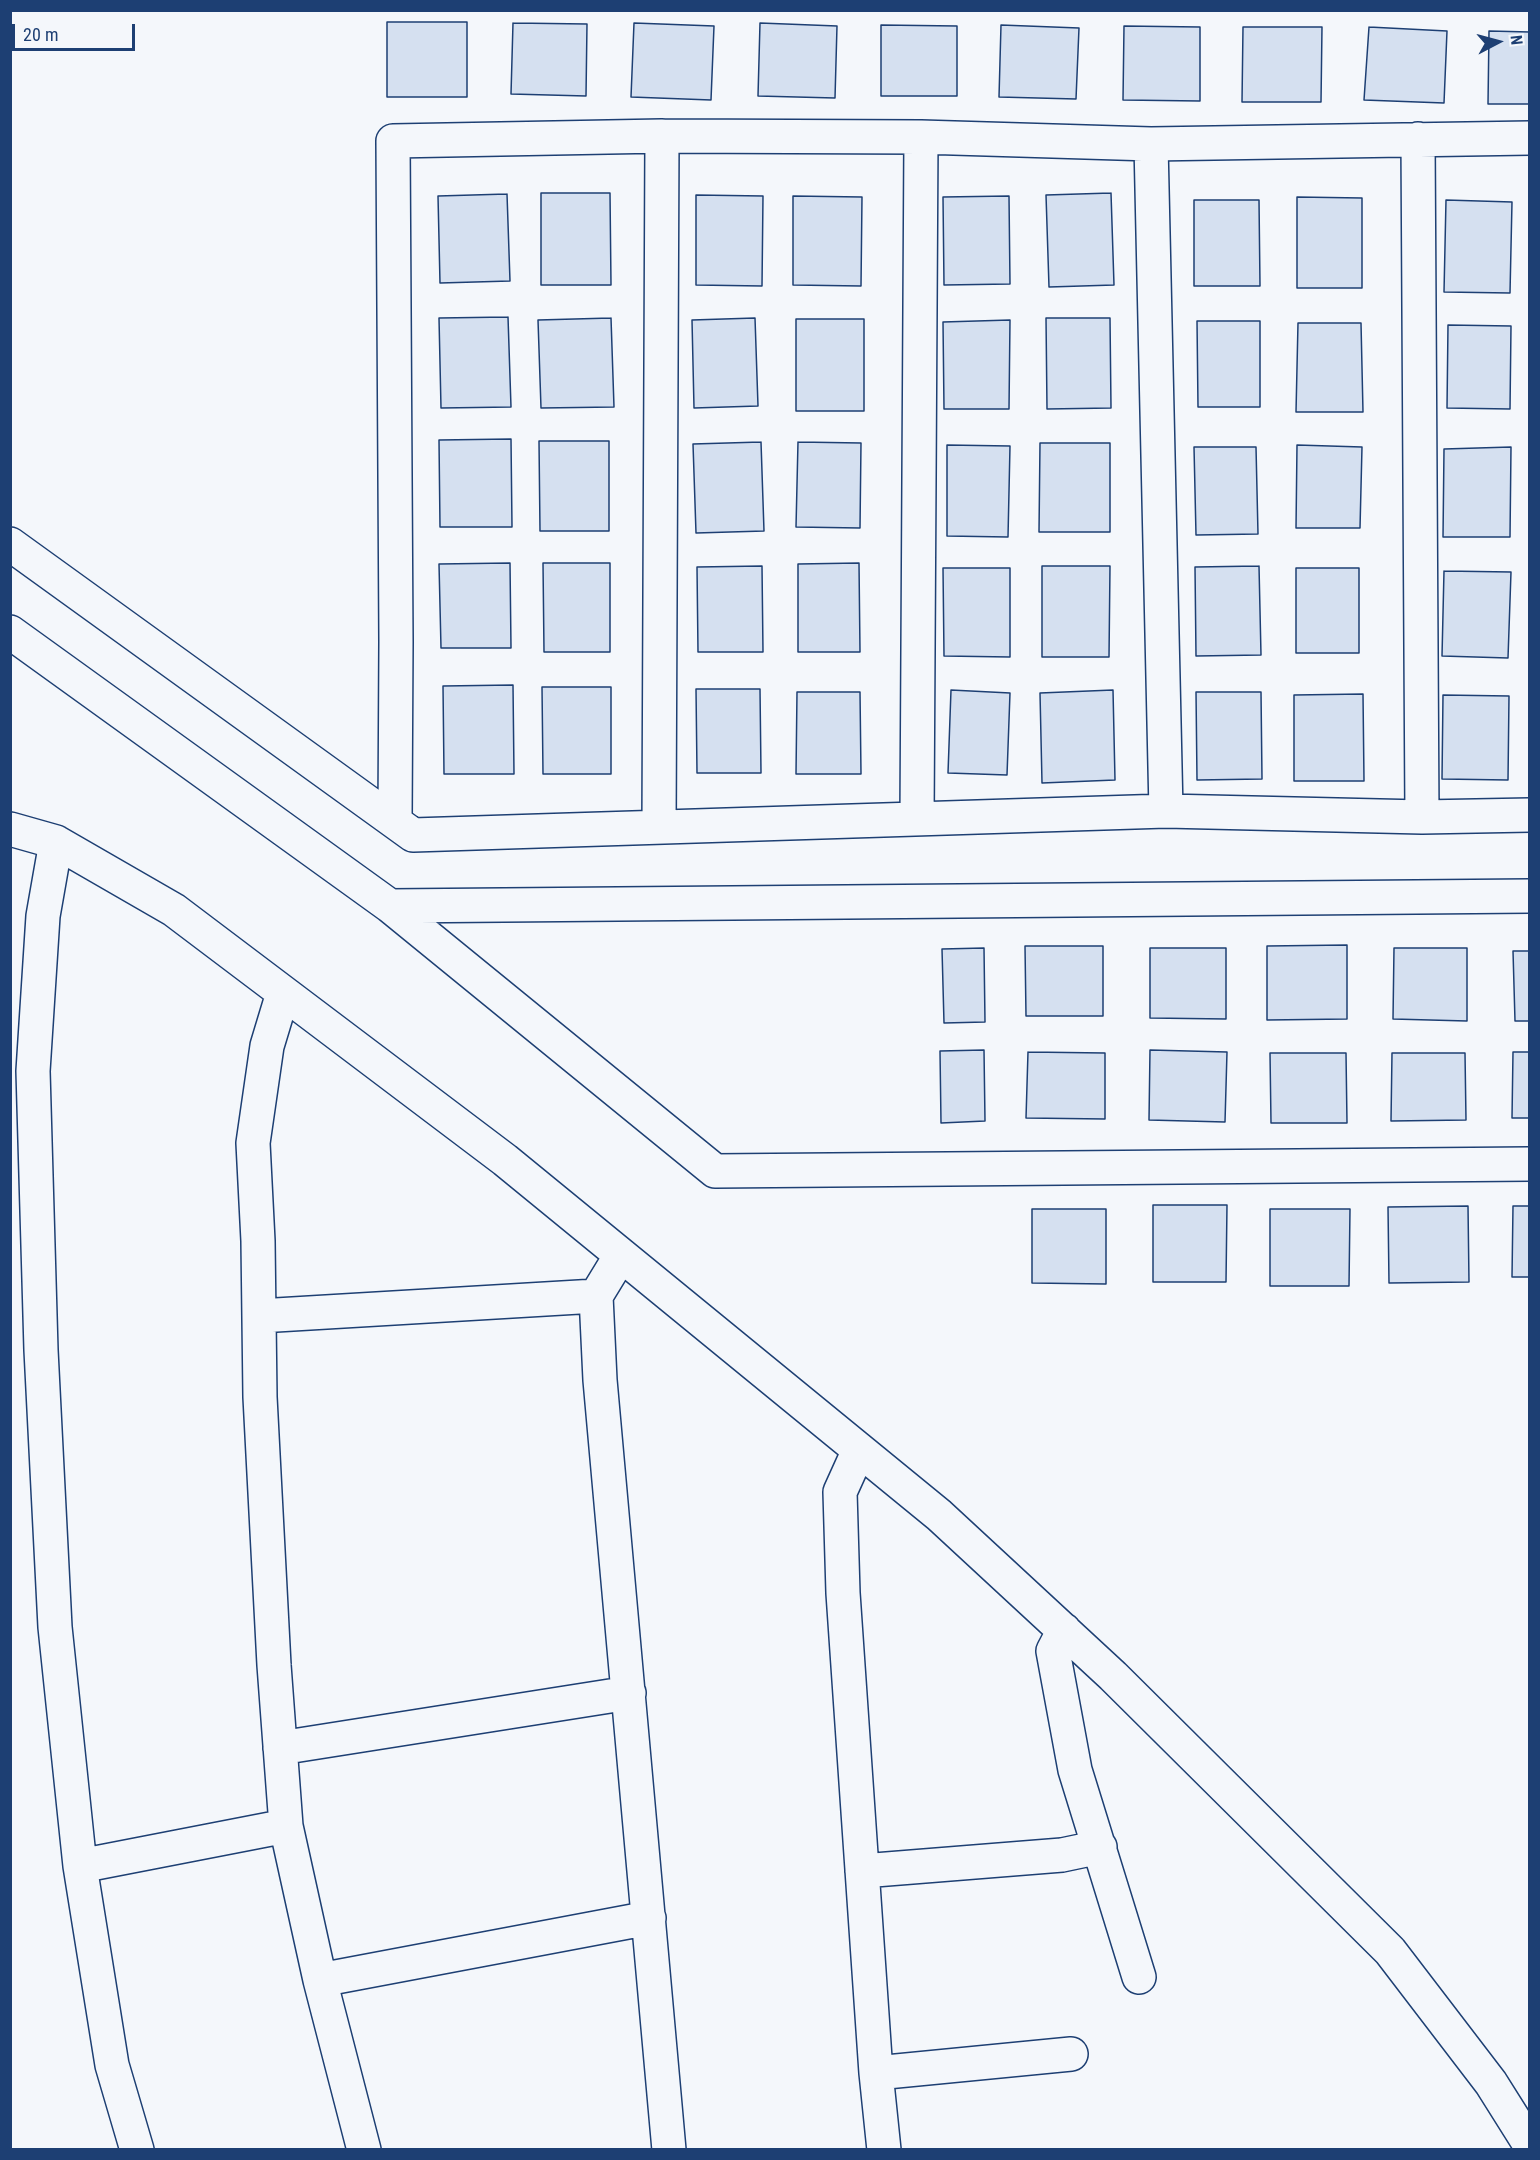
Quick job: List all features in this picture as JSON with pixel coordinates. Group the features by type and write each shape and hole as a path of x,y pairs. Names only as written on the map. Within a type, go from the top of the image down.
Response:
{"street":[{"path":"659,826 662,136"},
{"path":"394,821 396,642 393,141 662,136 921,137 1151,144 1530,138"},
{"path":"917,818 921,137"},
{"path":"1418,139 1422,817"},
{"path":"1151,144 1166,811"},
{"path":"10,544 413,835 1166,811 1422,817 1530,814"},
{"path":"10,632 390,906 716,1171 1530,1164"},
{"path":"10,829 56,842 174,910 506,1160 939,1515 1113,1676 1390,1951 1491,2083 1530,2145"},
{"path":"56,842 43,916 33,1071 41,1350 55,1627 80,1866 112,2065 137,2150"},
{"path":"390,906 1530,896"},
{"path":"283,993 267,1046 253,1143 260,1397 280,1748 286,1826 321,1980 364,2150"},
{"path":"621,1255 596,1296 600,1380 669,2150"},
{"path":"259,1316 596,1296"},
{"path":"859,1450 840,1492 843,1593 876,2073 884,2150"},
{"path":"1064,1630 1053,1651 1075,1770 1139,1977"},
{"path":"280,1748 629,1693"},
{"path":"80,1866 286,1826"},
{"path":"862,1871 1062,1855 1100,1847"},
{"path":"321,1980 649,1918"},
{"path":"876,2073 1071,2054"}],"building":[{"path":"387,22 467,22 467,97 387,97"},
{"path":"513,23 587,24 586,96 511,94"},
{"path":"634,23 714,26 711,100 631,97"},
{"path":"760,23 837,26 835,98 758,96"},
{"path":"881,25 957,26 957,96 881,96"},
{"path":"1001,25 1079,28 1076,99 999,97"},
{"path":"1124,26 1200,27 1200,101 1123,100"},
{"path":"1243,27 1322,27 1321,102 1242,102"},
{"path":"1369,27 1447,31 1444,103 1364,100"},
{"path":"1489,31 1530,32 1530,104 1488,104"},
{"path":"541,193 610,193 611,285 541,285"},
{"path":"1111,193 1114,285 1049,287 1046,195"},
{"path":"507,194 510,281 440,283 438,196"},
{"path":"696,195 763,196 762,286 696,285"},
{"path":"793,196 862,197 861,286 793,285"},
{"path":"1009,196 1010,284 944,285 943,197"},
{"path":"1297,197 1362,198 1362,288 1297,288"},
{"path":"1194,200 1259,200 1260,286 1194,286"},
{"path":"1446,200 1512,202 1510,293 1444,292"},
{"path":"508,317 511,407 441,408 439,318"},
{"path":"611,318 614,407 541,408 538,320"},
{"path":"755,318 758,406 694,408 692,320"},
{"path":"1046,318 1110,318 1111,408 1047,409"},
{"path":"796,319 864,319 864,411 796,411"},
{"path":"1010,320 1009,409 944,409 943,322"},
{"path":"1197,321 1260,321 1260,407 1198,407"},
{"path":"1298,323 1361,323 1363,412 1296,412"},
{"path":"1448,325 1511,326 1510,409 1447,408"},
{"path":"511,439 512,527 440,527 439,440"},
{"path":"539,441 609,441 609,531 540,531"},
{"path":"761,442 764,531 696,533 693,444"},
{"path":"798,442 861,443 860,528 796,527"},
{"path":"1040,443 1110,443 1110,532 1039,532"},
{"path":"947,445 1010,446 1008,537 947,536"},
{"path":"1297,445 1362,447 1360,528 1296,528"},
{"path":"1194,447 1256,447 1258,534 1196,535"},
{"path":"1511,447 1510,537 1443,537 1444,449"},
{"path":"510,563 511,648 441,648 439,564"},
{"path":"543,563 610,563 610,652 544,652"},
{"path":"859,563 860,652 798,652 798,564"},
{"path":"762,566 763,652 698,652 697,567"},
{"path":"1042,566 1110,566 1109,657 1042,657"},
{"path":"1259,566 1261,655 1196,656 1195,567"},
{"path":"943,568 1010,568 1010,657 944,656"},
{"path":"1296,568 1359,568 1359,653 1296,653"},
{"path":"1444,571 1511,572 1508,658 1442,656"},
{"path":"513,685 514,774 444,774 443,686"},
{"path":"542,687 611,687 611,774 543,774"},
{"path":"696,689 760,689 761,773 697,773"},
{"path":"951,690 1010,693 1007,775 948,773"},
{"path":"1113,690 1115,780 1042,783 1040,693"},
{"path":"797,692 860,692 861,774 796,774"},
{"path":"1196,692 1261,692 1262,779 1197,780"},
{"path":"1363,694 1364,781 1294,781 1294,695"},
{"path":"1443,695 1509,696 1508,780 1442,779"},
{"path":"1347,945 1347,1019 1267,1020 1267,946"},
{"path":"1025,946 1103,946 1103,1016 1026,1016"},
{"path":"984,948 985,1022 944,1023 942,949"},
{"path":"1150,948 1226,948 1226,1019 1150,1018"},
{"path":"1394,948 1467,948 1467,1021 1393,1019"},
{"path":"1513,951 1530,951 1530,1021 1515,1021"},
{"path":"984,1050 985,1121 941,1123 940,1051"},
{"path":"1150,1050 1227,1052 1225,1122 1149,1120"},
{"path":"1028,1052 1105,1053 1105,1119 1026,1118"},
{"path":"1513,1052 1530,1052 1530,1118 1512,1118"},
{"path":"1270,1053 1346,1053 1347,1123 1271,1123"},
{"path":"1392,1053 1465,1053 1466,1120 1391,1121"},
{"path":"1153,1205 1227,1205 1226,1282 1153,1282"},
{"path":"1468,1206 1469,1282 1389,1283 1388,1207"},
{"path":"1513,1206 1530,1206 1530,1277 1512,1277"},
{"path":"1032,1209 1106,1209 1106,1284 1032,1283"},
{"path":"1270,1209 1350,1209 1349,1286 1270,1286"}]}
